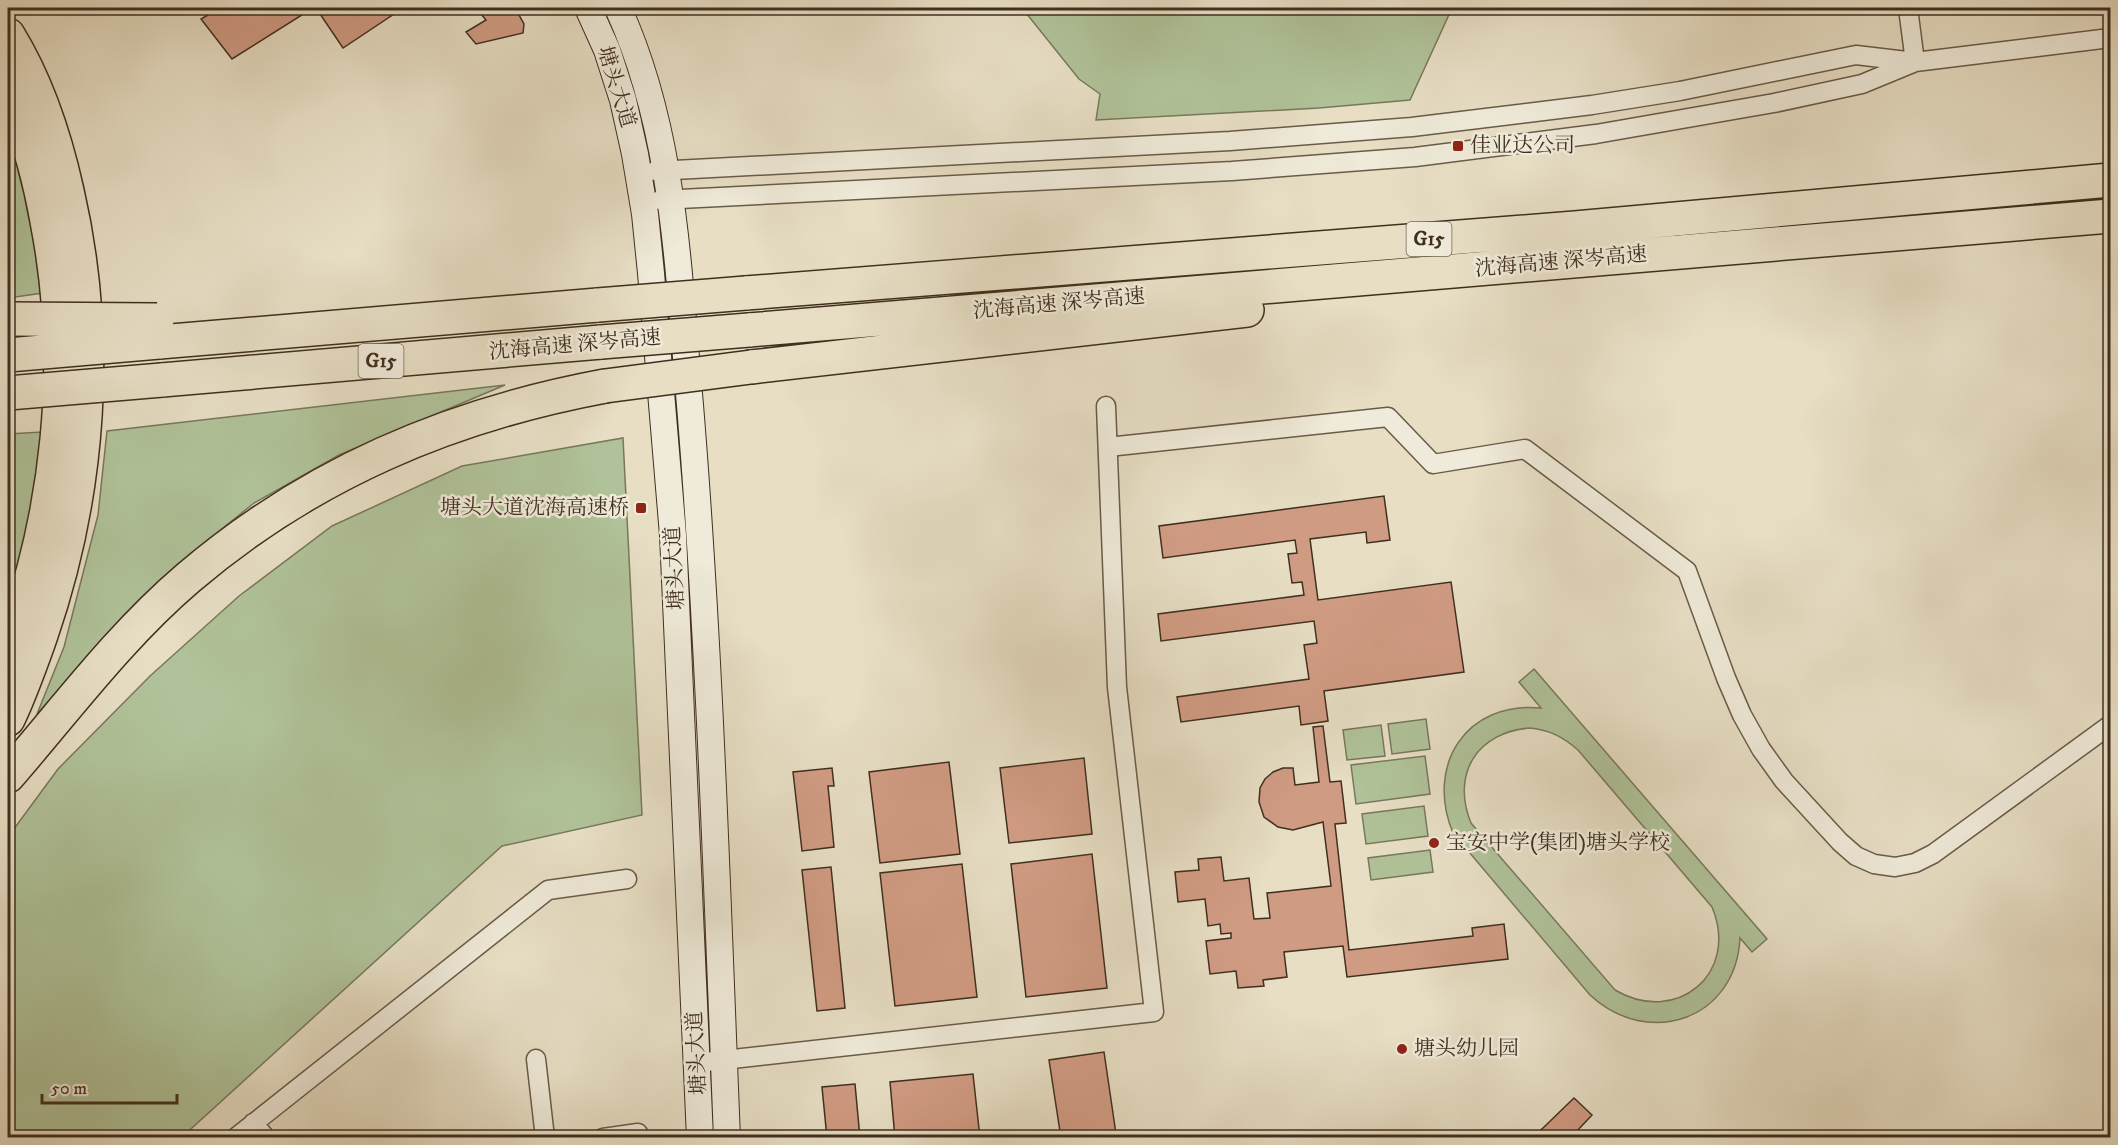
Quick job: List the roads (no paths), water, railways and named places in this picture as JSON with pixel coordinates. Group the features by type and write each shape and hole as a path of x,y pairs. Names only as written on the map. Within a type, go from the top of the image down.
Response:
{"highway":[{"path":"8,35 35,88 60,160 79,243 87,329 87,377 84,440 64,556 34,653 8,719"},
{"path":"8,90 29,144 38,176 52,248 58,292 61,376 57,442 48,507 37,557 8,650"},
{"name":"沈海高速 深岑高速","path":"158,331 412,321 1575,228 2110,180"},
{"name":"沈海高速 深岑高速","path":"8,393 2110,216"},
{"path":"8,776 80,689 138,627 187,579 274,512 353,467 409,442 482,416 551,396 605,386 1244,310 1524,265"},
{"path":"8,319 158,331"},
{"path":"8,355 158,331"}],"main road":[{"name":"塘头大道","path":"588,8 607,50 623,100 643,201 651,273 673,535 700,1137"},
{"name":"塘头大道","path":"618,8 633,40 650,93 666,170 678,270 700,533 727,1137"}],"street":[{"path":"1908,8 1915,62"},
{"path":"638,172 1333,135 1592,105 1680,91 1856,55 1915,62 2110,38"},
{"path":"643,201 1243,170 1415,157 1585,136 1763,105 1862,84 1915,62"},
{"path":"697,1063 1154,1012 1118,687 1106,406"},
{"path":"1108,447 1388,417 1433,464 1525,448 1687,571 1726,678 1742,715 1761,749 1784,782 1840,842 1856,856 1874,864 1894,867 1915,863 1933,854 2110,725"},
{"path":"235,1137 548,890 627,879"},
{"path":"536,1059 545,1137"},
{"path":"253,1123 266,1137"},
{"path":"603,1137 639,1133"}],"place":[{"name":"佳业达公司","path":"1458,146"},
{"name":"塘头大道沈海高速桥","path":"641,508"},
{"name":"宝安中学(集团)塘头学校","path":"1434,843"},
{"name":"塘头幼儿园","path":"1402,1049"}]}
